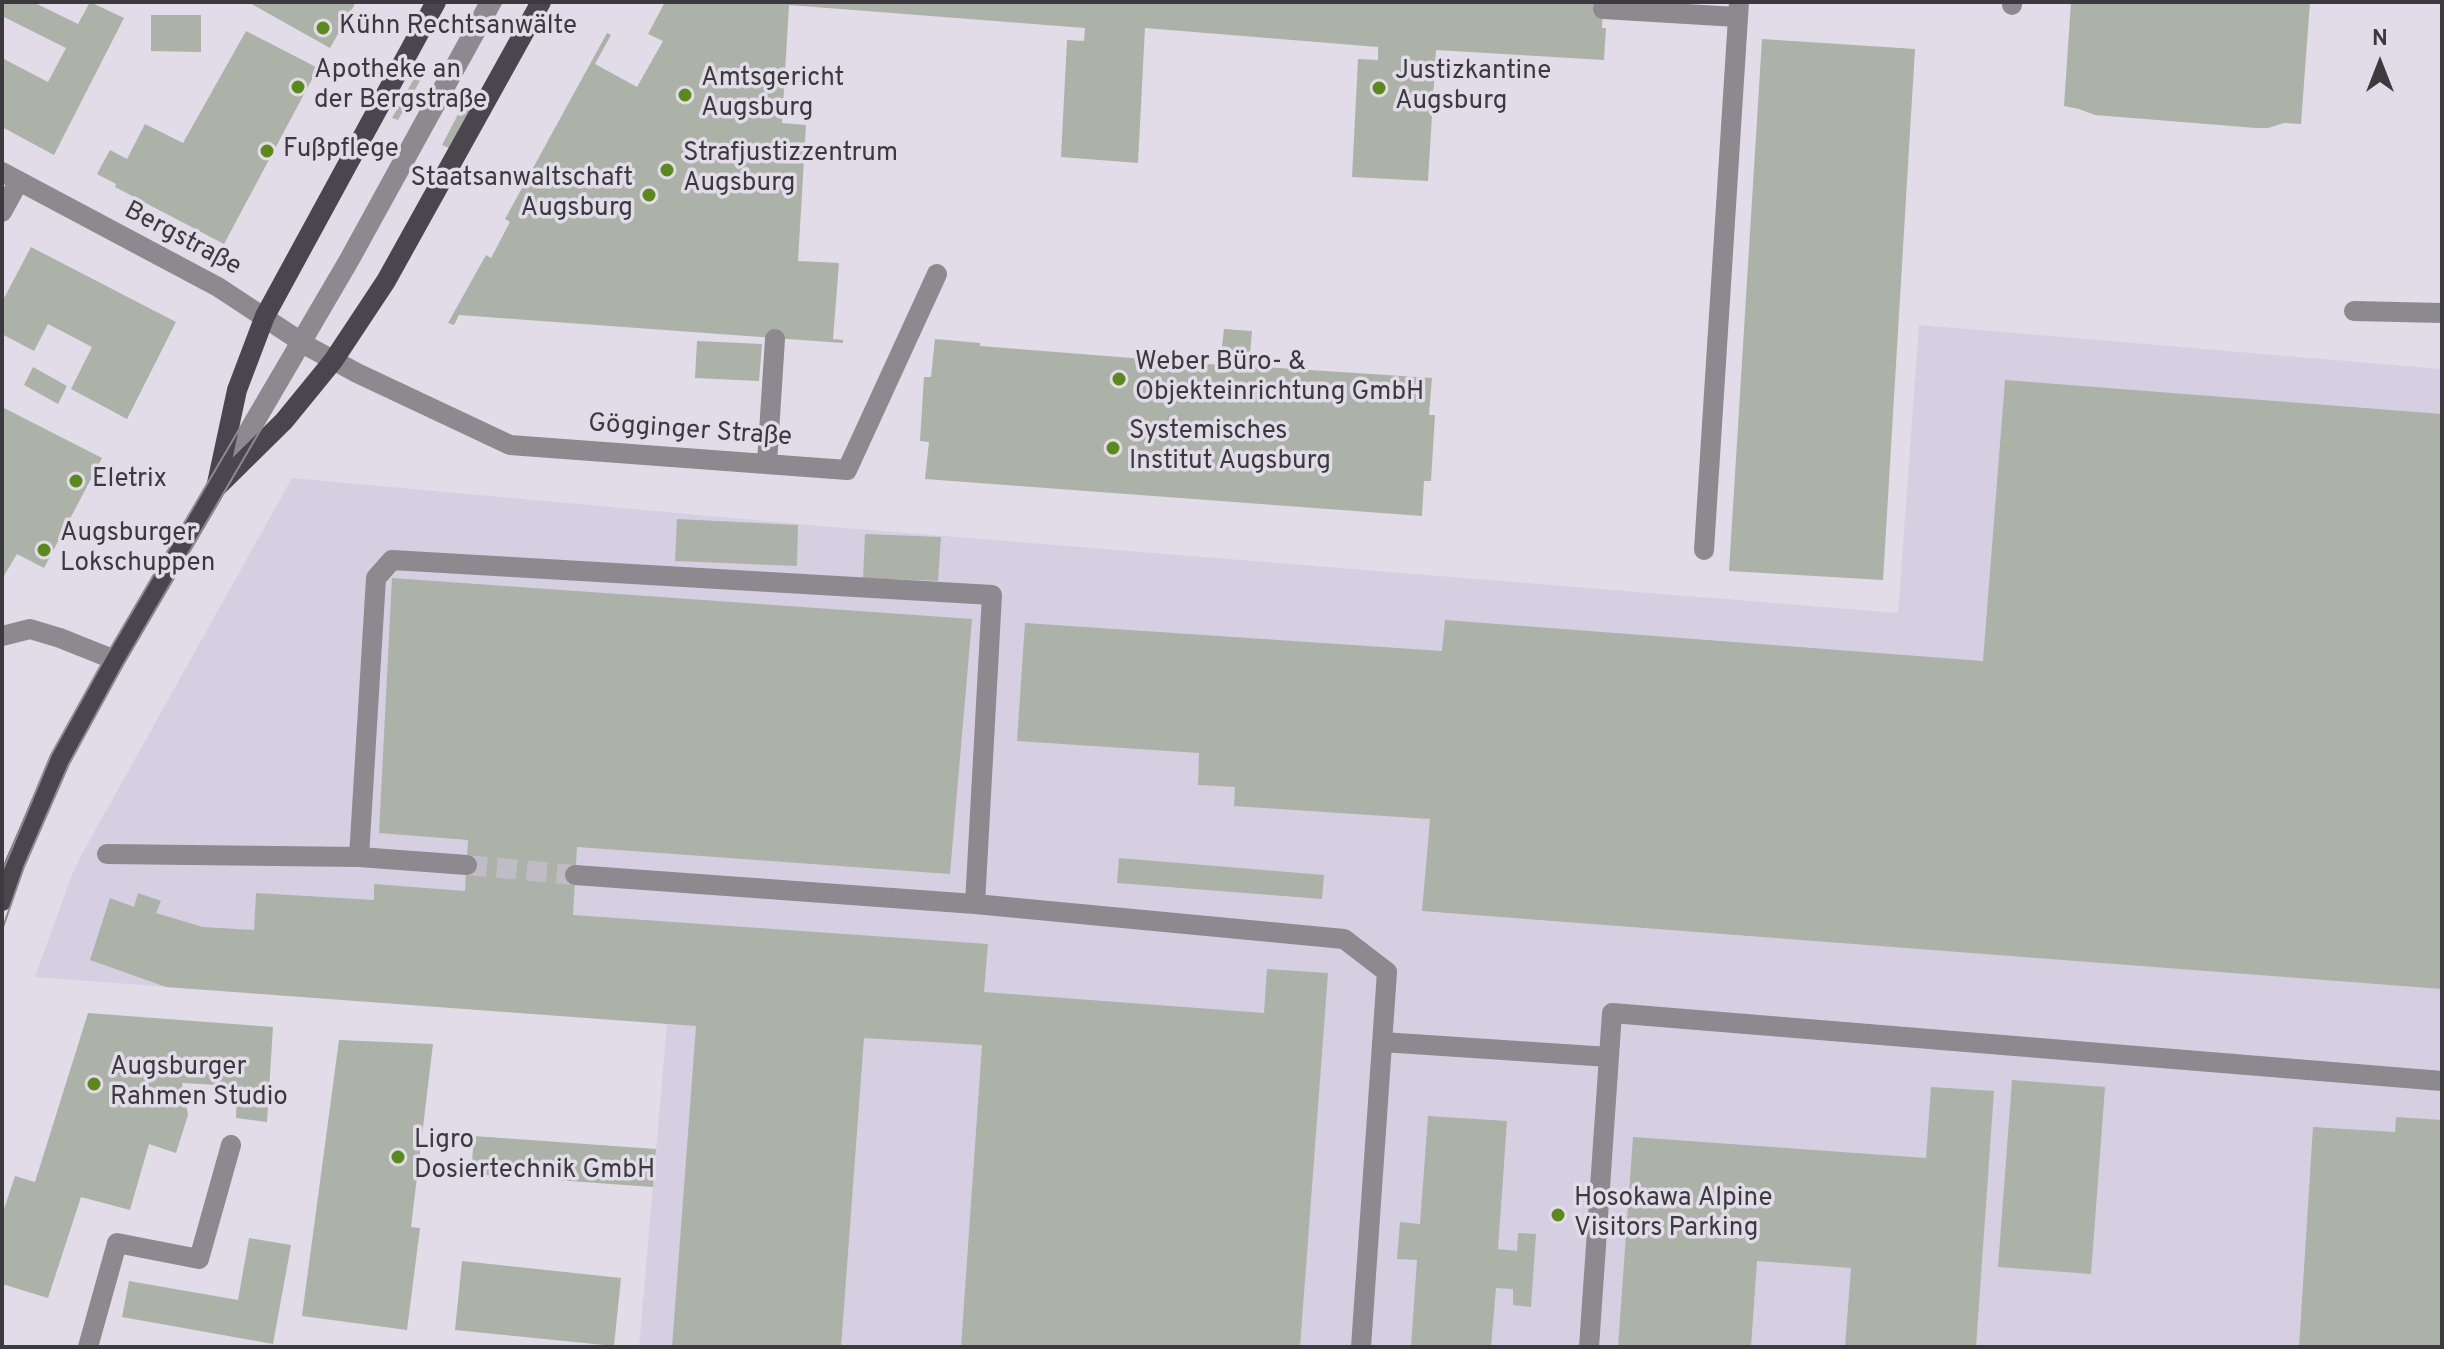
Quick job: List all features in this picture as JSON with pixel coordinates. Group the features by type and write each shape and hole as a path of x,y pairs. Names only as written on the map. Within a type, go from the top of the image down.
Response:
{"main road":[{"path":"216,488 237,390 265,316 436,2"},
{"path":"2,901 15,863 60,760 216,488 284,421 333,361 386,281 541,2"}],"street":[{"path":"216,488 355,250 491,2"},
{"path":"1603,9 1738,10 1704,550"},
{"name":"Bergstraße","path":"11,177 218,287 333,361"},
{"path":"2,212 11,177"},
{"name":"Gögginger Straße","path":"333,361 510,445 847,470 937,274"},
{"path":"2354,311 2442,313"},
{"path":"767,463 775,339"},
{"path":"359,857 376,578 392,560 992,595 975,904"},
{"path":"2,636 30,629 115,660"},
{"path":"107,854 359,857 467,865"},
{"path":"575,875 975,904 1344,939 1387,972 1361,1347"},
{"path":"1589,1347 1612,1013 2442,1081"},
{"path":"1382,1042 1609,1057"},
{"path":"88,1347 117,1243 199,1259 231,1145"}],"shaded area":[{"path":"1919,325 2442,369 2442,1347 639,1347 667,1024 35,977 83,852 292,478 832,527 1898,613"}],"building":[{"path":"2,2 33,2 78,24 90,2 124,18 54,155 2,127 2,58 48,82 66,48 2,16"},
{"path":"248,2 356,2 330,48"},
{"name":"Strafjustizzentrum Augsburg","path":"665,2 1603,2 1602,28 1606,28 1604,60 1436,50 1428,181 1352,177 1358,59 1378,60 1378,47 1145,28 1138,163 1061,157 1067,40 1084,41 1085,28 789,5 782,123 806,125 798,261 839,263 833,339 843,340 843,343 459,315 454,325 448,323 486,255 491,258 510,222 505,219 607,33 611,35 595,64 637,87 663,41 648,34"},
{"path":"2071,2 2310,2 2301,124 2284,123 2256,128 2095,115 2064,106"},
{"path":"151,15 201,15 201,52 151,51"},
{"path":"246,31 318,68 224,244 115,187 116,184 97,174 110,150 127,159 145,124 183,143"},
{"path":"1762,39 1915,49 1883,580 1729,571"},
{"path":"415,77 421,79 398,120 392,118"},
{"path":"464,103 472,106 449,148 442,145"},
{"path":"31,247 176,322 127,419 71,389 92,347 48,324 34,351 2,334 2,302"},
{"path":"1224,329 1252,331 1249,366 1432,378 1429,415 1435,415 1431,481 1424,481 1422,516 925,479 929,442 920,441 924,377 931,377 935,339 980,343 980,346 1220,365"},
{"path":"697,341 762,344 759,381 695,378"},
{"path":"33,367 67,386 58,404 24,385"},
{"path":"2005,380 2442,414 2442,989 1422,911 1430,819 1234,806 1235,787 1198,785 1199,753 1017,741 1025,623 1442,651 1445,620 1983,661"},
{"path":"2,407 102,458 44,568 17,554 2,579"},
{"path":"677,519 798,525 797,566 675,561"},
{"path":"865,534 941,537 938,581 863,578"},
{"path":"392,578 972,619 950,874 577,847 573,915 988,944 984,992 1264,1013 1267,969 1328,973 1300,1347 961,1347 982,1045 864,1038 841,1347 672,1347 696,1026 166,987 90,960 110,898 134,907 138,893 161,901 156,913 203,927 254,930 256,893 374,900 374,884 465,891 468,840 379,833"},
{"path":"1119,858 1324,875 1322,899 1117,883"},
{"path":"88,1013 273,1027 267,1122 236,1118 237,1086 182,1083 188,1115 176,1153 149,1144 130,1210 81,1197 48,1298 2,1284 2,1215 15,1176 35,1182"},
{"path":"339,1040 433,1044 411,1227 420,1228 407,1330 302,1316"},
{"path":"2012,1080 2105,1087 2091,1274 1998,1267"},
{"path":"1931,1087 1994,1091 1976,1347 1845,1347 1851,1268 1757,1261 1751,1347 1618,1347 1633,1137 1926,1158"},
{"path":"1428,1116 1507,1121 1498,1249 1517,1251 1518,1233 1536,1234 1531,1307 1513,1305 1513,1289 1496,1288 1491,1347 1411,1347 1417,1260 1397,1259 1400,1222 1420,1224"},
{"path":"2396,1117 2442,1120 2442,1347 2299,1347 2313,1127 2395,1132"},
{"path":"474,1136 656,1149 653,1187 471,1174"},
{"path":"249,1238 291,1245 273,1344 122,1317 129,1281 238,1300"},
{"path":"462,1261 621,1278 614,1346 455,1330"}],"tunnel":[{"path":"467,865 575,875"}],"tram line":[{"path":"2,872 51,755 341,256 480,2"},
{"path":"2,930 24,867 69,764 123,665 357,265 502,2"}],"place":[{"name":"Kühn Rechtsanwälte","path":"323,28"},
{"name":"Apotheke an der Bergstraße","path":"298,87"},
{"name":"Justizkantine Augsburg","path":"1379,88"},
{"name":"Amtsgericht Augsburg","path":"685,95"},
{"name":"Fußpflege","path":"267,151"},
{"name":"Strafjustizzentrum Augsburg","path":"667,170"},
{"name":"Staatsanwaltschaft Augsburg","path":"649,195"},
{"name":"Weber Büro- & Objekteinrichtung GmbH","path":"1119,379"},
{"name":"Systemisches Institut Augsburg","path":"1113,448"},
{"name":"Eletrix","path":"76,481"},
{"name":"Augsburger Lokschuppen","path":"44,550"},
{"name":"Augsburger Rahmen Studio","path":"94,1084"},
{"name":"Ligro Dosiertechnik GmbH","path":"398,1157"},
{"name":"Hosokawa Alpine Visitors Parking","path":"1558,1215"}]}
